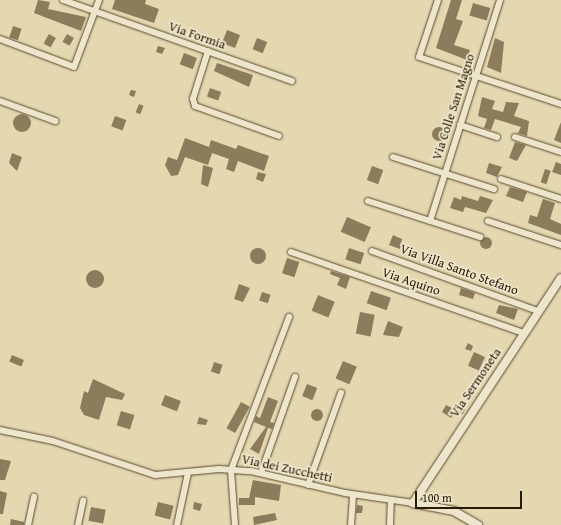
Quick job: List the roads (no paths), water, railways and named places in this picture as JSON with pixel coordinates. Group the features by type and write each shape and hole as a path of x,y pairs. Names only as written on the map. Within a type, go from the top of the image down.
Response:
{"street":[{"name":"Via Formia","path":"63,0 292,81"},
{"path":"0,39 74,67 99,0"},
{"path":"438,0 419,58 561,104"},
{"name":"Via Colle San Magno","path":"430,221 500,0"},
{"path":"208,51 193,97 195,106 279,136"},
{"path":"0,100 55,121"},
{"path":"460,125 497,136"},
{"path":"515,137 561,152"},
{"path":"393,157 494,189"},
{"path":"502,179 561,199"},
{"path":"368,201 480,237"},
{"path":"488,221 561,245"},
{"name":"Via Villa Santo Stefano","path":"372,250 538,311"},
{"name":"Via Aquino","path":"291,252 523,333"},
{"name":"Via Sermoneta","path":"413,503 523,333 561,278"},
{"path":"235,525 231,470 289,317"},
{"path":"261,473 295,377"},
{"path":"308,485 341,393"},
{"name":"Via dei Zucchetti","path":"0,430 53,440 154,475 231,470 261,473 353,495 451,510 477,524"},
{"path":"177,525 188,473"},
{"path":"351,525 353,495"},
{"path":"28,525 34,496"},
{"path":"390,525 391,500"},
{"path":"78,525 83,501"}]}
